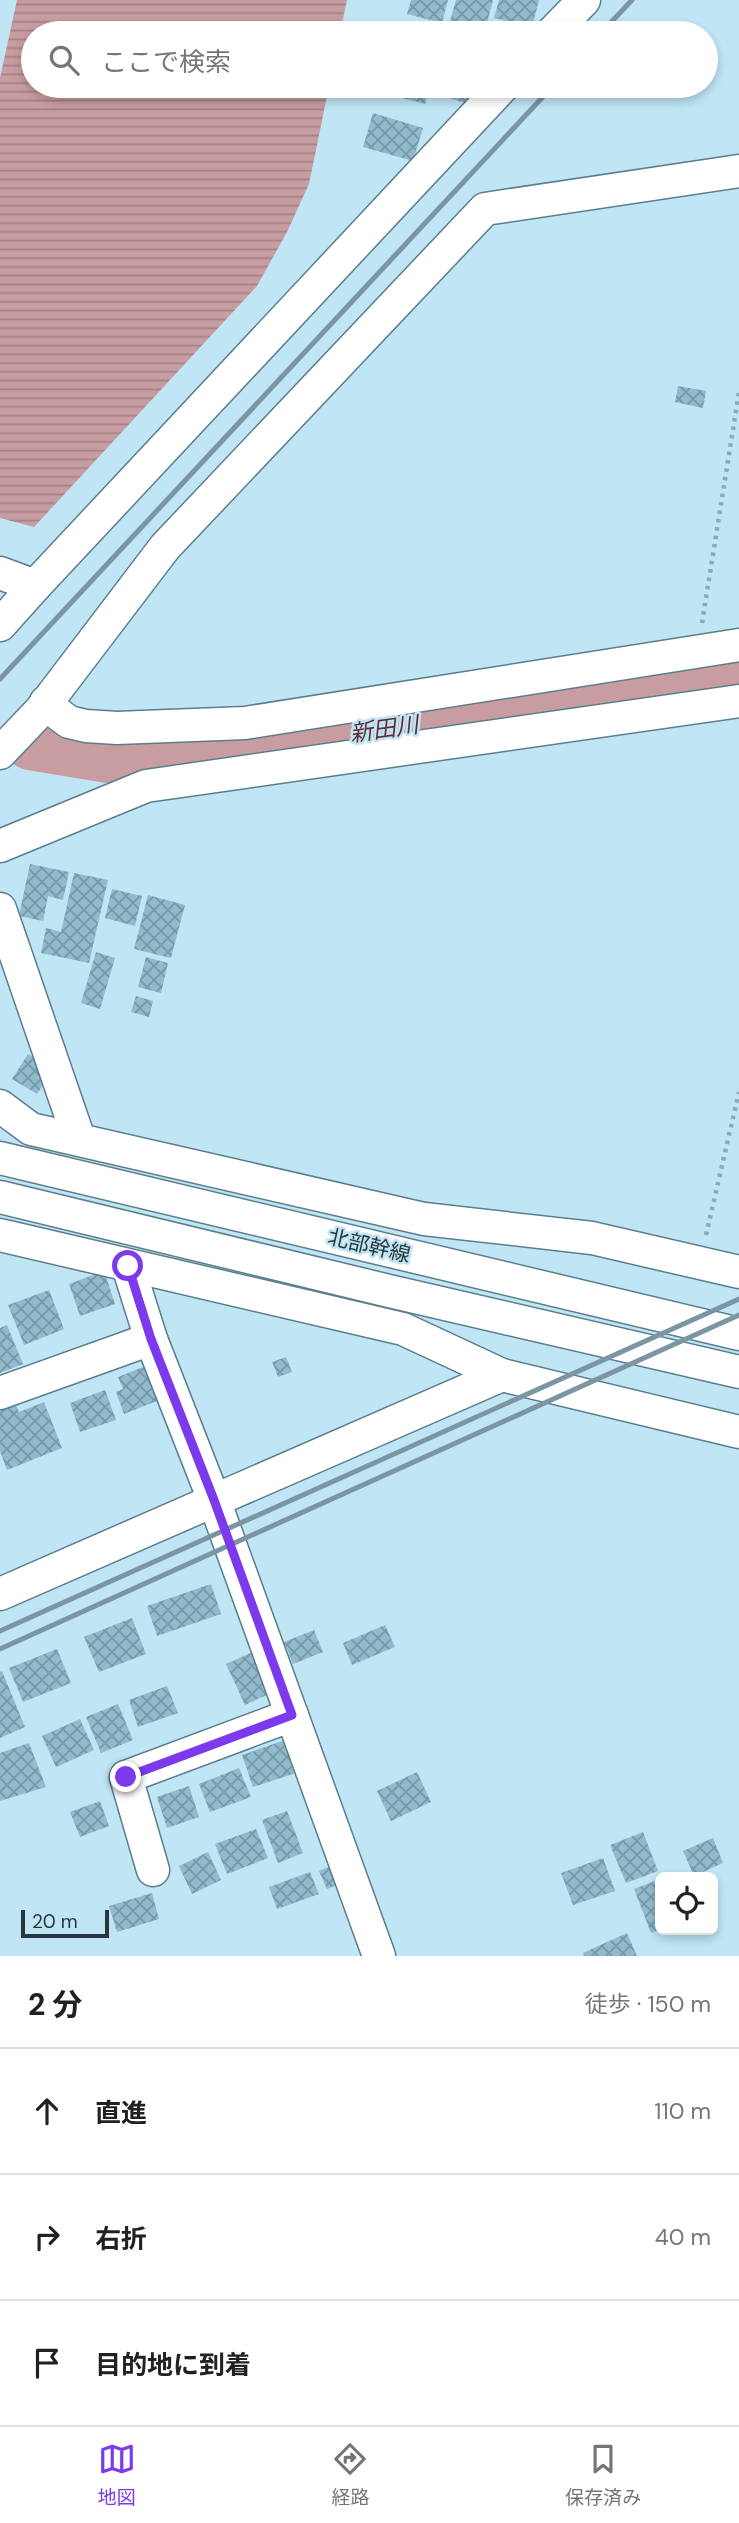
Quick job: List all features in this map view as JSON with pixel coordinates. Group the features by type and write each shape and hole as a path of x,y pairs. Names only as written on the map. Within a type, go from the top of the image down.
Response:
{"street":[{"path":"564,21 584,0"},
{"path":"0,625 492,98"},
{"path":"0,753 44,706 165,547 485,209 739,171"},
{"path":"0,573 35,586"},
{"path":"44,706 69,722 86,726 117,728 245,723 739,645"},
{"path":"0,846 146,786 739,701"},
{"path":"0,909 79,1139"},
{"path":"0,1105 32,1129 424,1219 592,1238 739,1272"},
{"name":"北部幹線","path":"0,1157 739,1334"},
{"name":"北部幹線","path":"0,1196 376,1288 739,1371"},
{"path":"0,1235 403,1329 502,1375 739,1432"},
{"path":"128,1266 151,1339 214,1500 379,1956"},
{"path":"0,1393 151,1339"},
{"path":"0,1594 502,1375"},
{"path":"153,1870 126,1777 292,1715"}],"path":[{"path":"697,652 739,392"},
{"path":"699,1263 739,1093"}],"shaded area":[{"path":"17,0 347,0 343,21 21,21 21,98 327,98 309,184 287,232 257,286 34,527 0,518 0,78"}],"building":[{"path":"411,0 448,0 443,21 407,14"},
{"path":"456,0 493,0 488,21 450,21"},
{"path":"499,0 539,0 534,21 494,18"},
{"path":"402,98 427,98 425,104"},
{"path":"449,98 473,98 471,105"},
{"path":"373,113 423,128 413,161 363,147"},
{"path":"678,386 706,391 703,408 675,402"},
{"path":"30,864 69,872 63,900 48,896 43,921 19,916"},
{"path":"74,873 108,880 89,963 41,953 46,928 61,932"},
{"path":"112,889 142,896 135,926 105,918"},
{"path":"148,895 185,905 171,958 134,949"},
{"path":"96,952 115,958 100,1009 81,1003"},
{"path":"146,957 168,963 161,993 138,987"},
{"path":"136,996 153,1001 149,1017 131,1012"},
{"path":"28,1054 53,1069 37,1094 12,1079"},
{"path":"104,1271 115,1304 80,1316 69,1284"},
{"path":"49,1290 64,1329 24,1345 8,1305"},
{"path":"7,1325 23,1364 0,1373 0,1328"},
{"path":"286,1357 292,1372 278,1377 272,1362"},
{"path":"153,1363 167,1397 124,1414 116,1392 123,1389 118,1377"},
{"path":"105,1390 116,1420 80,1432 70,1403"},
{"path":"13,1399 19,1412 44,1402 62,1448 7,1470 0,1451 0,1404"},
{"path":"211,1584 221,1614 157,1636 147,1606"},
{"path":"132,1618 146,1654 99,1672 84,1637"},
{"path":"385,1625 395,1647 352,1665 343,1643"},
{"path":"314,1630 323,1652 293,1664 284,1642"},
{"path":"57,1649 71,1683 23,1702 9,1668"},
{"path":"255,1651 273,1692 245,1705 226,1664"},
{"path":"2,1671 25,1727 0,1738 0,1672"},
{"path":"167,1686 178,1713 138,1727 129,1700"},
{"path":"118,1704 133,1740 101,1753 86,1717"},
{"path":"80,1719 94,1750 56,1767 42,1736"},
{"path":"291,1738 302,1771 253,1787 242,1755"},
{"path":"29,1743 46,1787 0,1801 0,1753"},
{"path":"239,1768 251,1797 210,1812 199,1784"},
{"path":"417,1772 431,1802 391,1821 377,1791"},
{"path":"189,1786 199,1817 167,1828 157,1797"},
{"path":"100,1801 109,1826 80,1837 70,1812"},
{"path":"287,1811 303,1853 278,1863 262,1820"},
{"path":"256,1829 268,1858 227,1874 215,1844"},
{"path":"643,1832 658,1871 626,1883 610,1845"},
{"path":"713,1838 723,1863 703,1872 692,1872 683,1851"},
{"path":"208,1852 221,1880 192,1894 179,1866"},
{"path":"603,1858 615,1891 573,1905 561,1873"},
{"path":"337,1864 345,1882 327,1889 319,1871"},
{"path":"310,1872 319,1894 277,1909 269,1887"},
{"path":"655,1881 655,1932 651,1933 634,1889"},
{"path":"152,1893 159,1919 117,1932 109,1906"},
{"path":"627,1933 637,1956 584,1956 583,1953"}],"waterway":[{"name":"新田川","path":"30,744 145,763 349,737 739,677"}],"railway":[{"path":"612,21 632,0"},
{"path":"0,679 542,98"},
{"path":"0,1631 739,1299"},
{"path":"0,1649 739,1315"}],"route":[{"path":"126,1777 292,1715 214,1500 151,1339 128,1266"}]}
